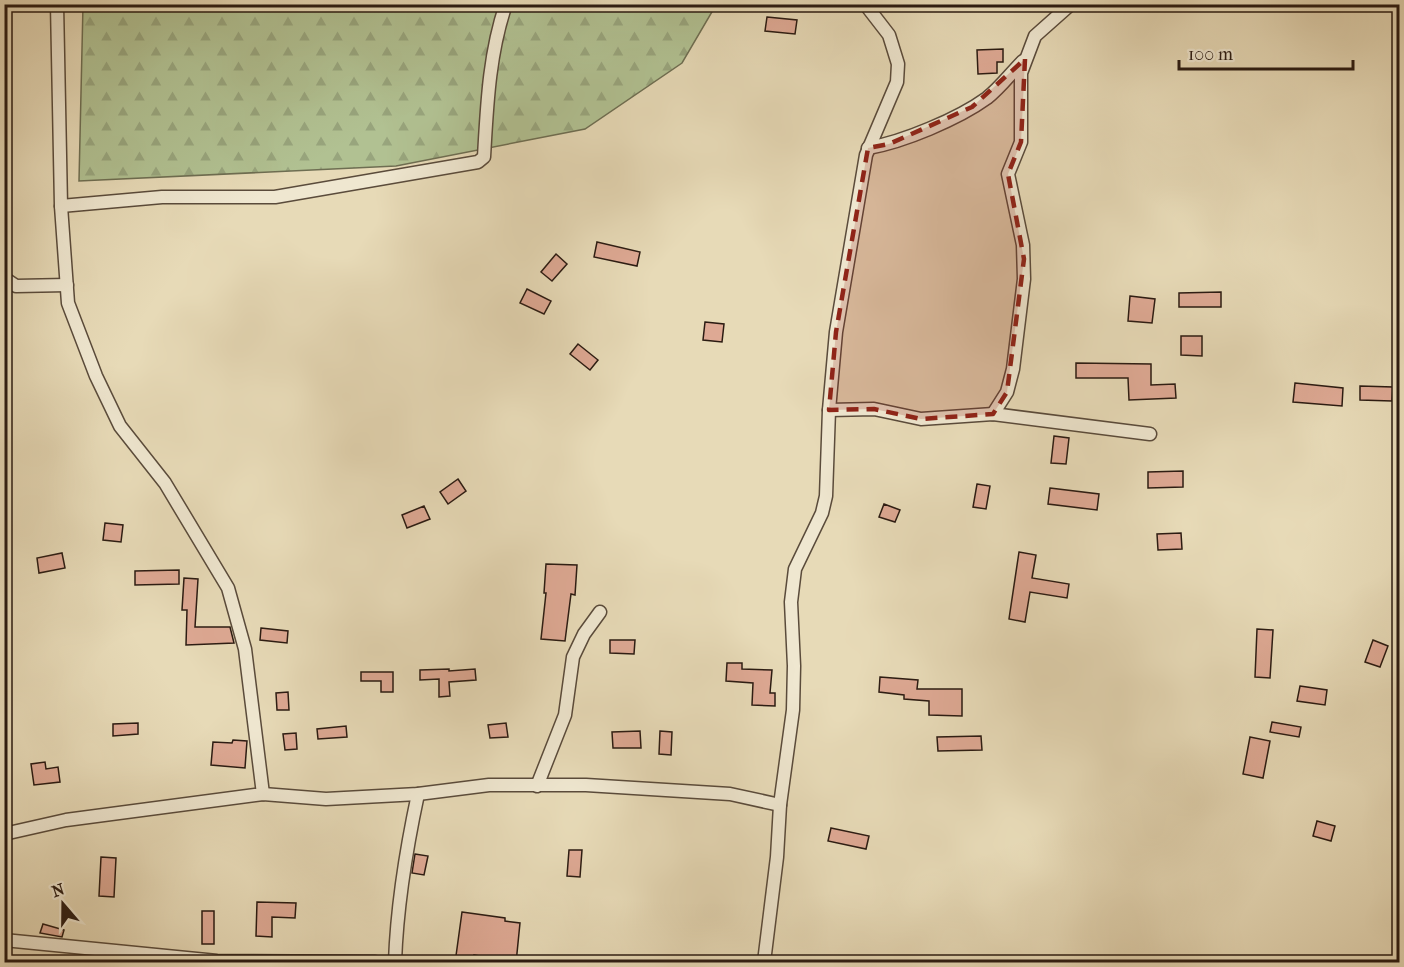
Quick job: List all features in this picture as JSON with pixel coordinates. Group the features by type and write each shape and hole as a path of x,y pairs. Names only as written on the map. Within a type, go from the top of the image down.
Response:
{"street":[{"path":"57,4 61,206 69,303 96,376 120,426 165,483 228,588 245,649 264,794"},
{"path":"61,206 162,196 275,197 478,162 484,157 492,63 497,32 506,4"},
{"path":"764,963 777,857 780,805 793,710 795,666 791,602 795,569 822,513 826,496 829,410 836,332 868,148 897,82 898,64 889,35 865,4"},
{"path":"993,414 1007,392 1013,369 1024,279 1023,245 1008,174 1021,142 1020,86 1025,59 1035,36 1071,4"},
{"path":"868,148 889,144 988,97 1025,59"},
{"path":"4,278 16,286 67,285"},
{"path":"829,410 874,409 921,419 993,414 1150,434"},
{"path":"537,786 565,715 573,657 584,634 600,612"},
{"path":"4,834 66,820 264,794 326,799 418,794 467,786 586,786 730,794 780,805"},
{"path":"395,963 396,923 406,852 418,794"},
{"path":"4,940 217,962 375,963"}],"highlighted area":[{"path":"1025,59 1021,142 1008,174 1024,259 1007,392 993,414 921,419 874,409 829,410 836,332 868,148 889,144 972,107"}],"green space":[{"path":"83,5 716,5 682,63 585,129 396,166 79,181"}],"building":[{"path":"767,17 797,20 795,34 765,31"},
{"path":"1003,49 1003,62 997,62 997,73 978,74 977,50"},
{"path":"597,242 640,252 637,266 594,257"},
{"path":"556,254 567,264 552,281 541,272"},
{"path":"527,289 551,301 544,314 520,303"},
{"path":"1221,292 1221,307 1179,307 1179,293"},
{"path":"1130,296 1155,299 1152,323 1128,321"},
{"path":"705,322 724,324 722,342 703,340"},
{"path":"1181,336 1202,336 1202,356 1181,355"},
{"path":"578,344 598,360 590,370 570,354"},
{"path":"1076,363 1151,364 1151,385 1175,384 1176,398 1129,400 1128,378 1076,378"},
{"path":"1295,383 1343,388 1342,406 1293,402"},
{"path":"1360,386 1393,387 1392,401 1360,400"},
{"path":"1054,436 1069,438 1066,464 1051,463"},
{"path":"1183,471 1183,487 1148,488 1148,472"},
{"path":"458,479 466,491 448,504 440,492"},
{"path":"977,484 990,486 986,509 973,507"},
{"path":"1050,488 1099,494 1097,510 1048,504"},
{"path":"884,504 900,510 895,522 879,517"},
{"path":"424,506 430,519 407,528 402,515"},
{"path":"105,523 123,525 121,542 103,540"},
{"path":"1181,533 1182,549 1158,550 1157,534"},
{"path":"1019,552 1036,555 1032,578 1069,584 1067,598 1030,592 1025,622 1009,619"},
{"path":"62,553 65,568 39,573 37,558"},
{"path":"546,564 577,565 575,595 571,594 565,641 541,639 546,593 544,593"},
{"path":"179,570 179,584 135,585 135,571"},
{"path":"184,578 198,579 195,627 230,627 234,643 186,645 187,610 182,610"},
{"path":"261,628 288,631 287,643 260,640"},
{"path":"1257,629 1273,630 1270,678 1255,677"},
{"path":"610,640 635,640 634,654 610,653"},
{"path":"1373,640 1388,646 1380,667 1365,662"},
{"path":"727,663 742,663 742,669 772,670 770,693 775,693 775,706 752,705 753,683 726,681"},
{"path":"449,669 449,671 475,669 476,680 449,682 450,696 439,697 439,679 420,680 420,670"},
{"path":"361,672 393,672 393,692 381,692 381,681 361,681"},
{"path":"880,677 918,680 917,689 962,689 962,716 929,715 929,701 904,699 904,695 879,692"},
{"path":"1300,686 1327,690 1325,705 1297,701"},
{"path":"288,692 289,710 277,710 276,693"},
{"path":"1272,722 1301,727 1299,737 1270,732"},
{"path":"138,723 138,734 113,736 113,724"},
{"path":"506,723 508,737 490,738 488,725"},
{"path":"346,726 347,737 318,739 317,729"},
{"path":"640,731 641,748 613,748 612,732"},
{"path":"660,731 672,732 671,755 659,754"},
{"path":"296,733 297,749 285,750 283,734"},
{"path":"981,736 982,750 938,751 937,737"},
{"path":"1250,737 1270,741 1263,778 1243,774"},
{"path":"233,740 247,741 245,768 211,765 213,742 232,743"},
{"path":"45,762 46,769 58,767 60,782 34,785 31,764"},
{"path":"1317,821 1335,826 1331,841 1313,836"},
{"path":"831,828 869,836 866,849 828,841"},
{"path":"569,850 582,850 580,877 567,876"},
{"path":"415,854 428,856 424,875 412,873"},
{"path":"101,857 116,858 114,897 99,896"},
{"path":"257,902 296,903 295,918 272,917 272,937 256,936"},
{"path":"202,911 214,911 214,944 202,944"},
{"path":"462,912 505,918 505,921 520,923 516,963 474,955 473,963 455,963"},
{"path":"43,924 64,930 62,937 40,933"}]}
